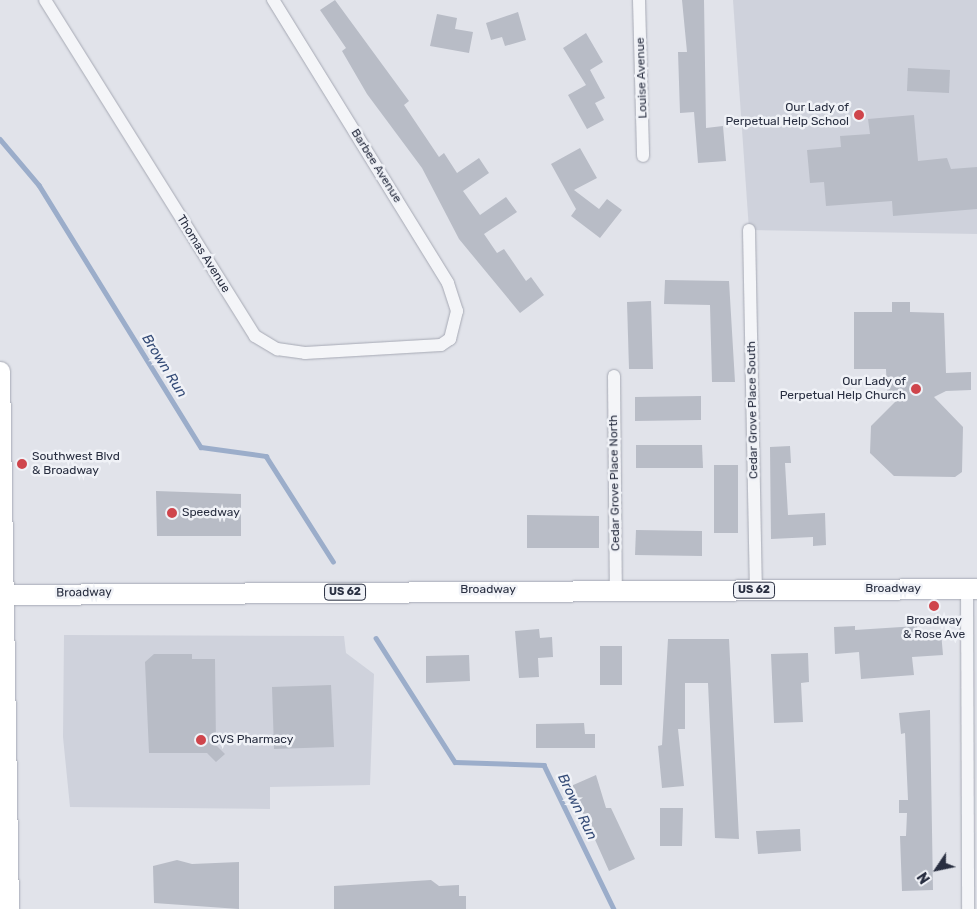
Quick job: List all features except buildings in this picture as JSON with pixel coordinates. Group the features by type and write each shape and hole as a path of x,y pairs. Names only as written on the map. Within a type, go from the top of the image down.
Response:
{"main road":[{"name":"Broadway","path":"0,595 616,589 972,589"}],"street":[{"name":"Thomas Avenue","path":"45,0 255,336 277,349 305,353 432,349 450,339"},
{"name":"Barbee Avenue","path":"273,0 448,283 456,311 450,339"},
{"name":"Louise Avenue","path":"639,0 643,156"},
{"name":"Cedar Grove Place South","path":"749,230 756,590"},
{"path":"0,371 4,409 0,595 2,767 9,909"},
{"name":"Cedar Grove Place North","path":"614,376 616,589"},
{"path":"968,909 972,589"}],"shaded area":[{"name":"Our Lady of Perpetual Help School","path":"733,0 977,0 977,234 749,230"},
{"path":"64,635 344,636 346,653 374,674 370,785 270,787 270,809 70,807 63,737"}],"waterway":[{"name":"Brown Run","path":"0,139 39,185 201,447 266,456 333,561"},
{"name":"Brown Run","path":"376,638 455,762 544,765 614,909"}],"place":[{"name":"Our Lady of Perpetual Help School","path":"859,115"},
{"name":"Our Lady of Perpetual Help Church","path":"916,389"},
{"name":"Southwest Blvd & Broadway","path":"22,464"},
{"name":"Speedway","path":"172,513"},
{"name":"Broadway & Rose Ave","path":"934,606"},
{"name":"CVS Pharmacy","path":"201,740"}]}
